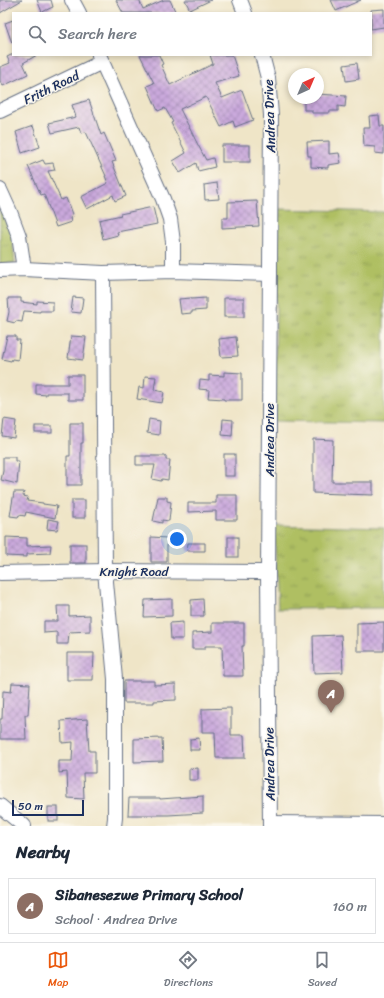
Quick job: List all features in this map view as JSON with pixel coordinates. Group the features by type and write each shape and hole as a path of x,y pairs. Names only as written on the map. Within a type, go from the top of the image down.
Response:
{"street":[{"path":"72,0 78,12"},
{"path":"240,0 246,12"},
{"name":"Andrea Drive","path":"262,56 268,78 271,115 268,572 270,824"},
{"path":"100,58 151,170 170,219 173,242 173,271"},
{"name":"Frith Road","path":"0,111 100,58"},
{"path":"0,190 19,236 24,269"},
{"path":"0,270 24,269 103,273 173,271 270,274"},
{"path":"103,273 105,571 115,679 114,826"},
{"name":"Knight Road","path":"0,573 105,571 268,572"},
{"path":"0,806 24,826"},
{"path":"270,824 384,824"}],"green space":[{"path":"0,205 12,236 15,263 0,264"},
{"path":"278,209 384,212 384,423 274,421"},
{"path":"274,525 384,528 384,608 278,609"}],"building":[{"path":"0,0 22,0 0,13"},
{"path":"37,0 51,0 53,7 42,12"},
{"path":"116,0 139,0 143,9 164,0 170,0 176,12 122,12"},
{"path":"185,0 211,0 190,10"},
{"path":"331,0 361,0 336,11"},
{"path":"384,9 384,27 372,29 371,10"},
{"path":"12,20 12,43 5,23"},
{"path":"11,55 35,56 23,63 28,74 3,86 0,81 0,67 10,63 7,57"},
{"path":"140,56 159,56 163,64 161,65 170,85 213,64 210,56 232,56 239,76 215,83 222,98 242,90 253,120 235,127 233,121 221,127 206,97 180,109 206,160 213,158 215,167 198,171 196,163 180,173 173,161 186,153 171,123 173,122 165,108 158,111 147,86 154,83"},
{"path":"357,63 359,79 346,81 344,65"},
{"path":"324,94 346,96 345,107 338,106 338,111 329,111 329,113 312,113 312,110 304,110 304,104 324,104"},
{"path":"89,100 101,135 104,133 116,161 112,162 126,196 115,201 113,195 87,209 81,197 108,183 106,176 86,132 81,133 79,127 52,133 49,123 76,117 72,105"},
{"path":"379,115 380,126 384,126 384,154 375,153 375,147 364,146 363,128 370,128 369,116"},
{"path":"33,126 40,147 22,153 16,132"},
{"path":"329,141 329,154 339,153 341,163 328,165 328,168 311,167 311,156 308,156 307,142"},
{"path":"222,145 250,145 250,162 222,162"},
{"path":"43,160 45,164 53,163 55,170 48,171 61,200 66,198 73,217 70,218 71,222 56,227 44,194 41,195 28,166"},
{"path":"217,183 219,199 205,200 204,185"},
{"path":"257,201 259,226 222,228 222,218 228,218 228,202"},
{"path":"153,207 157,224 117,232 118,235 103,239 99,220"},
{"path":"73,297 83,298 81,313 71,312"},
{"path":"8,298 21,298 21,302 37,304 37,301 53,302 53,311 24,311 22,322 16,321 15,323 7,321 9,312"},
{"path":"206,298 206,310 192,311 192,313 181,314 179,299"},
{"path":"224,298 244,298 244,317 224,317"},
{"path":"7,336 16,336 16,340 20,340 18,360 12,359 11,361 2,359"},
{"path":"71,336 86,337 83,360 68,358"},
{"path":"236,337 238,356 221,357 219,339"},
{"path":"224,372 242,373 242,400 208,398 209,390 199,389 200,380 209,381 209,375 224,376"},
{"path":"68,375 83,375 83,400 68,400 68,393 46,393 46,395 36,394 36,384 68,384"},
{"path":"145,376 156,377 154,390 164,392 162,403 137,399 139,387 144,388"},
{"path":"4,419 16,421 14,438 2,436"},
{"path":"149,419 160,421 159,435 147,433"},
{"path":"223,419 233,420 232,436 222,435"},
{"path":"70,423 83,423 83,443 81,443 81,485 67,485 67,456 70,456"},
{"path":"35,426 52,426 52,433 35,433"},
{"path":"313,439 333,440 332,482 373,482 373,495 313,493"},
{"path":"224,454 235,454 235,476 224,476"},
{"path":"136,456 166,456 166,460 170,460 168,480 162,479 161,481 152,479 155,465 136,465"},
{"path":"3,457 15,457 15,461 19,461 17,484 1,480 3,471"},
{"path":"14,492 24,492 23,496 28,497 27,501 57,506 55,518 26,512 25,516 10,516"},
{"path":"216,495 237,495 237,520 216,520 216,511 188,512 188,503 216,503"},
{"path":"158,497 167,497 167,501 171,502 169,521 162,520 162,523 153,521"},
{"path":"72,500 85,500 85,518 72,518"},
{"path":"48,519 59,521 57,530 47,529"},
{"path":"6,537 27,538 27,546 51,545 50,553 27,554 27,557 6,556"},
{"path":"151,537 167,538 167,562 151,562"},
{"path":"228,537 238,537 238,557 228,557"},
{"path":"188,543 205,543 205,551 187,551"},
{"path":"70,544 86,544 86,563 70,563"},
{"path":"172,599 172,616 144,617 145,600"},
{"path":"203,599 204,616 191,616 191,600"},
{"path":"57,606 69,606 69,616 90,615 90,631 69,632 68,644 57,644 57,632 44,633 44,621 58,621"},
{"path":"183,622 183,639 171,639 170,623"},
{"path":"384,622 384,651 357,651 357,623"},
{"path":"212,623 244,623 244,646 242,646 243,676 223,676 222,646 205,646 205,649 192,649 192,633 212,632"},
{"path":"341,635 343,672 314,673 313,636"},
{"path":"67,653 94,653 93,680 67,680"},
{"path":"124,681 154,681 154,685 176,684 176,700 154,701 154,703 124,703"},
{"path":"12,683 30,684 28,715 25,715 26,739 0,739 0,719 2,719 3,691 11,692"},
{"path":"231,708 231,735 244,735 245,758 216,758 215,732 202,732 202,709"},
{"path":"87,719 89,751 95,751 95,773 83,773 84,799 68,798 67,772 59,773 59,761 72,761 73,742 62,743 61,721"},
{"path":"162,738 163,761 134,762 134,739"},
{"path":"199,738 200,750 190,750 190,739"},
{"path":"198,768 198,780 189,780 189,769"},
{"path":"203,796 203,813 128,815 129,798 160,799"},
{"path":"48,807 58,807 58,821 48,821"}],"place":[{"name":"Sibanesezwe Primary School","path":"331,713"}]}
